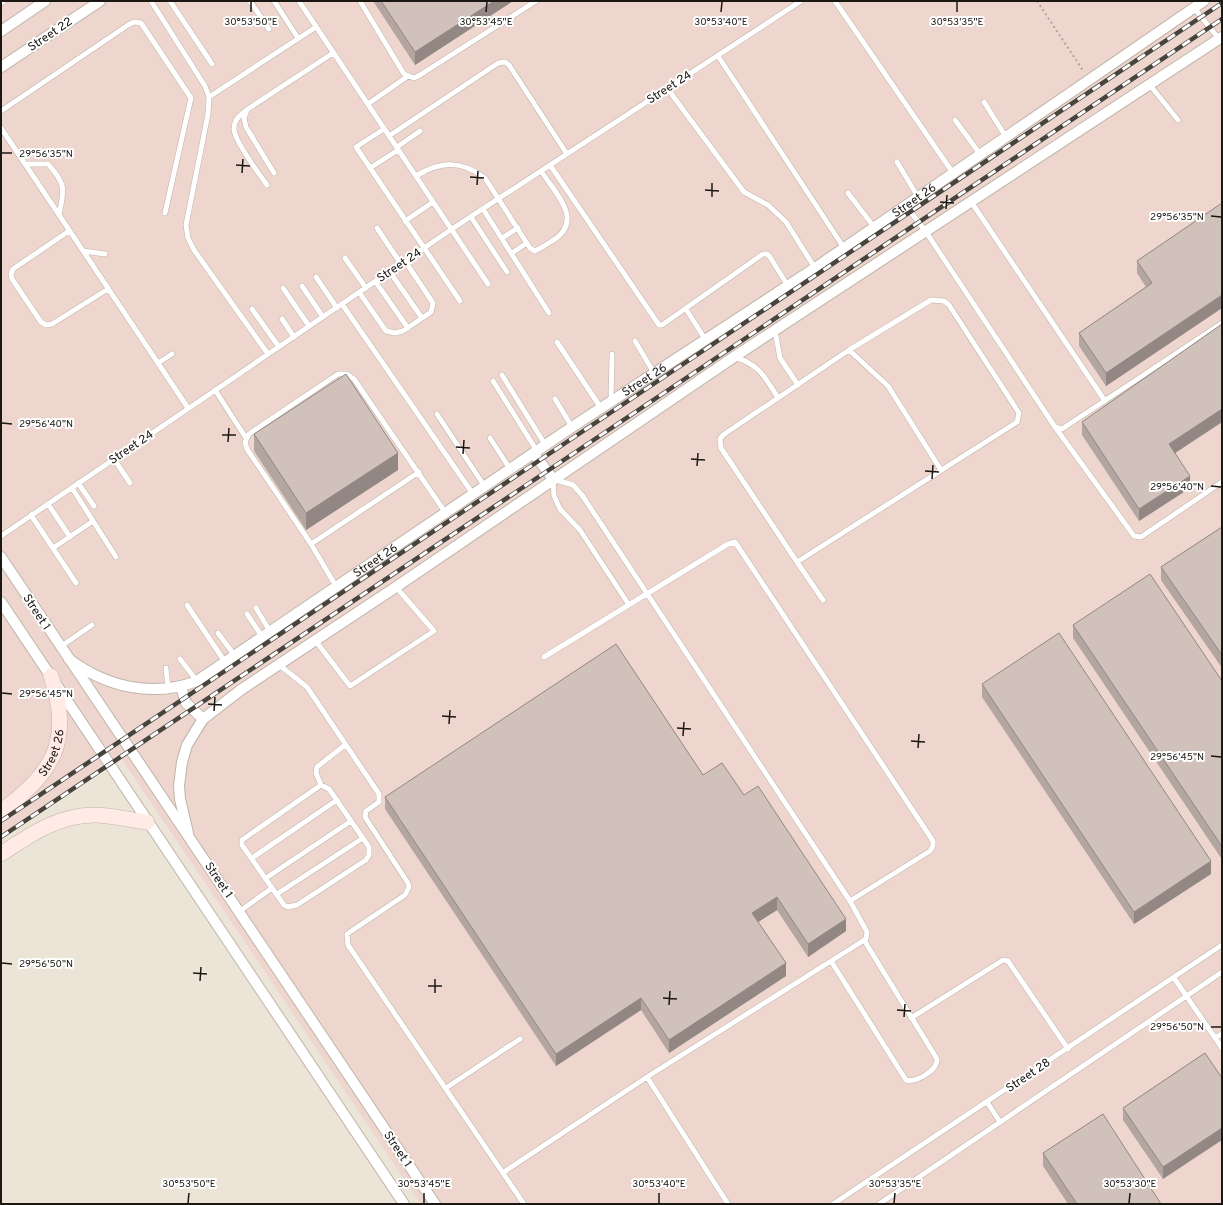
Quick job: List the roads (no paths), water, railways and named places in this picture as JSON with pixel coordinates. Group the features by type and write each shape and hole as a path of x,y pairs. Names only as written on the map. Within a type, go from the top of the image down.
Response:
{"main road":[{"name":"Street 26","path":"1,811 38,781 54,754 60,728 60,710 57,692 51,676"},
{"path":"1,854 32,834 65,818 95,815 147,822"}],"street":[{"path":"1,31 45,1"},
{"name":"Street 22","path":"1,67 100,1"},
{"name":"Street 26","path":"69,659 95,676 109,682 138,688 181,687 197,681 337,588 445,512 485,487 572,427 815,268 980,154 1090,81 1204,1"},
{"path":"188,833 180,799 181,774 187,745 203,719 277,664 396,587 734,357 972,203 1149,84 1221,39"},
{"path":"535,453 553,479"},
{"name":"Street 1","path":"1,557 60,647 188,833 435,1204"},
{"name":"Street 1","path":"1,602 404,1204"},
{"path":"181,687 186,702 203,719"}],"lane":[{"path":"151,1 205,86 209,97 208,114 186,224 188,238 194,250 268,354"},
{"path":"170,1 212,64"},
{"path":"250,1 269,29"},
{"path":"274,1 298,38"},
{"path":"299,1 488,284"},
{"path":"360,1 408,76 414,78 536,1"},
{"name":"Street 24","path":"1,536 403,262 801,1"},
{"path":"835,1 953,173"},
{"path":"1194,8 1221,39"},
{"path":"1,111 128,25 134,22 141,23 191,98 165,212"},
{"path":"209,97 316,26"},
{"path":"266,185 235,134 236,119 248,109 333,52"},
{"path":"718,56 844,248"},
{"path":"389,136 498,63 505,62 509,65 567,154"},
{"path":"368,104 408,76"},
{"path":"1149,84 1178,120"},
{"path":"667,88 744,192 768,205 786,222 815,268"},
{"path":"984,102 1006,137"},
{"path":"248,109 244,118 246,127 274,173"},
{"path":"954,120 980,154"},
{"path":"1,128 188,408"},
{"path":"384,129 356,147 460,302"},
{"path":"370,168 420,131"},
{"path":"897,162 918,197"},
{"path":"25,164 48,164 62,184 64,191 59,215"},
{"path":"416,176 431,167 439,165 463,166 485,178 500,198 527,243 532,249 537,250 562,235 568,219 565,208 541,171"},
{"path":"550,165 657,324 662,325 763,254 767,254 770,257 788,286"},
{"path":"848,193 874,227"},
{"path":"405,221 433,202"},
{"path":"972,203 1105,401"},
{"path":"906,205 926,232 1055,427 1136,537 1143,535 1222,482"},
{"path":"483,209 550,313"},
{"path":"471,217 507,272"},
{"path":"359,292 386,331 399,333 431,312 433,303 377,228"},
{"path":"502,238 518,228"},
{"path":"69,231 13,268 11,274 12,279 41,322 46,325 52,324 108,289"},
{"path":"512,253 527,243"},
{"path":"83,251 104,254"},
{"path":"345,258 366,288"},
{"path":"390,272 422,318"},
{"path":"316,277 337,308"},
{"path":"375,282 408,328"},
{"path":"302,286 323,317"},
{"path":"283,288 309,326"},
{"path":"797,562 1017,422 1020,417 1019,413 944,301 930,300 849,350 723,435 719,443 797,562 823,600"},
{"path":"342,304 473,494"},
{"path":"252,309 279,347"},
{"path":"686,309 705,339"},
{"path":"282,319 294,337"},
{"path":"1055,427 1062,429 1222,323"},
{"path":"775,331 780,358 798,384"},
{"path":"635,341 654,373"},
{"path":"557,342 601,409"},
{"path":"849,350 888,386 941,470"},
{"path":"158,363 172,354"},
{"path":"611,402 612,354"},
{"path":"734,357 746,360 758,368 778,398"},
{"path":"246,438 249,434 338,374 347,374 354,379 445,512"},
{"path":"502,375 546,446"},
{"path":"493,381 535,453"},
{"path":"215,390 246,438 247,449 311,544 337,588"},
{"path":"555,399 572,427"},
{"path":"437,414 485,487"},
{"path":"490,438 510,470"},
{"path":"114,459 130,483"},
{"path":"311,544 418,472"},
{"path":"504,1172 647,1077 864,940 868,936 850,901 578,489 561,480 553,479 554,496 560,509 580,530 629,605"},
{"path":"78,483 94,506"},
{"path":"72,488 116,557"},
{"path":"48,504 70,537"},
{"path":"31,515 76,583"},
{"path":"53,548 93,521"},
{"path":"544,657 731,542 738,544 932,838 934,844 930,851 850,901"},
{"path":"314,640 350,686 434,631 396,587"},
{"path":"187,605 225,663"},
{"path":"256,608 267,635"},
{"path":"247,614 267,635"},
{"path":"60,647 92,626"},
{"path":"218,633 235,656"},
{"path":"180,659 197,681"},
{"path":"277,664 307,687 380,796 379,802 366,811 366,820 408,883 409,888 405,895 350,931 347,934 346,940 352,951 504,1172 524,1204"},
{"path":"166,668 168,688"},
{"path":"321,785 244,838 242,845 286,906 294,907 366,860 370,851 337,800 327,787 321,785 316,773 316,767 345,745"},
{"path":"252,858 337,800"},
{"path":"266,878 351,821"},
{"path":"277,894 363,838"},
{"path":"240,911 272,888"},
{"path":"831,961 906,1080 911,1082 935,1069 937,1059 864,940"},
{"name":"Street 28","path":"837,1203 1222,945"},
{"path":"911,1018 1003,960 1008,961 1068,1049"},
{"name":"Street 28","path":"879,1204 1222,972"},
{"path":"1174,978 1222,1048"},
{"path":"1216,1038 1222,1034"},
{"path":"446,1088 520,1039"},
{"path":"647,1077 728,1204"},
{"path":"987,1102 1000,1122"}],"railway":[{"path":"1,821 1222,3"},
{"path":"1,837 1222,19"}]}
